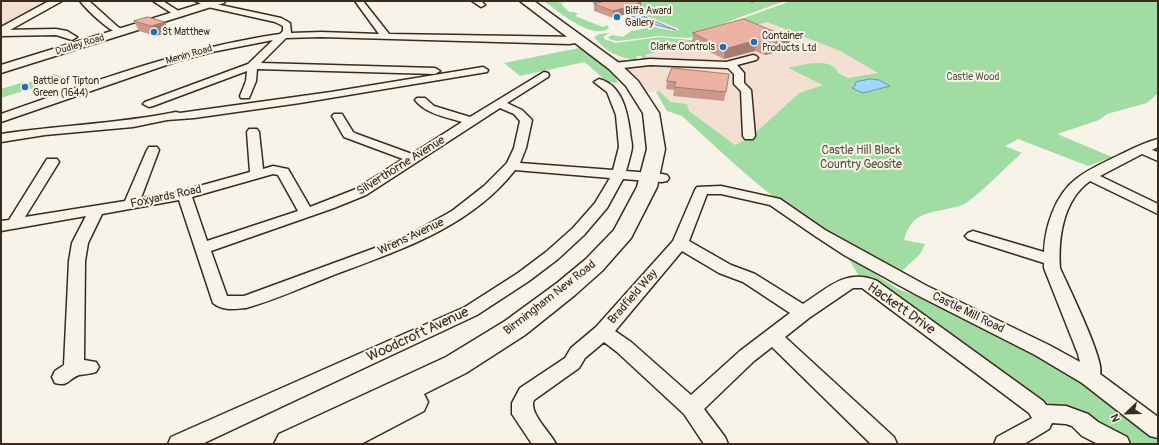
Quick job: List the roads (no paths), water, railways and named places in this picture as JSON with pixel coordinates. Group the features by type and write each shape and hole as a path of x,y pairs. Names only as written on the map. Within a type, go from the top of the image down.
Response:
{"highway":[{"name":"Birmingham New Road","path":"526,1 579,40 612,71"},
{"name":"Birmingham New Road","path":"330,444 470,372 522,341 604,275 634,238 658,194 656,149 651,113 632,84 612,71 534,1"},
{"name":"Birmingham New Road","path":"290,444 456,365 515,328 594,265 623,233 648,187 657,178"}],"main road":[{"path":"2,32 57,1"},
{"name":"Dudley Road","path":"1,69 179,14 209,3"}],"street":[{"path":"84,1 115,29 122,32"},
{"path":"157,1 179,14"},
{"path":"359,1 386,37"},
{"path":"209,3 278,20 287,25 287,32 284,36 252,66 251,81 245,96"},
{"path":"2,32 28,35 60,32 72,38"},
{"name":"Menin Road","path":"1,118 192,53 284,36 306,34 386,37 579,40"},
{"path":"612,71 650,62 730,64 753,58"},
{"path":"730,64 740,73 739,84 746,90 749,136"},
{"path":"1,138 30,132 116,124 166,117 195,116 226,110 324,97 485,68 446,72 252,66 149,104"},
{"name":"Woodcroft Avenue","path":"179,444 471,311 516,283 550,258 578,233 611,192 619,175 625,152 626,133 620,108 613,93 604,83 612,71"},
{"name":"Silverthorne Avenue","path":"202,248 361,192 544,76"},
{"path":"421,99 430,108 472,122"},
{"name":"Wrens Avenue","path":"202,248 219,299 224,303 246,302 410,240 435,227 488,192 512,166 521,146 526,120 518,112 499,104"},
{"path":"338,115 348,134 353,137 414,159"},
{"path":"252,130 257,174"},
{"path":"1089,377 1092,371 1088,354 1052,268 1051,260 1056,221 1070,193 1079,182 1141,149 1158,143"},
{"path":"131,204 154,148"},
{"path":"1141,149 1158,157"},
{"path":"7,225 53,161"},
{"path":"512,166 657,178"},
{"name":"Foxyards Road","path":"7,225 184,195 273,170 283,172 306,212"},
{"path":"1090,176 1158,210"},
{"name":"Bradfield Way","path":"545,444 523,414 522,403 527,394 572,363 578,353 603,332 680,243 702,190 721,190 775,202"},
{"path":"184,195 202,248"},
{"name":"Castle Mill Road","path":"775,202 820,233 850,251 921,290 1042,350 1089,377 1158,429"},
{"path":"75,371 77,261 80,243 96,210"},
{"path":"973,236 1051,260"},
{"path":"680,243 725,269 749,278 803,313"},
{"name":"Hackett Drive","path":"691,408 747,356 803,313 850,282 864,282 871,285 1039,410"},
{"path":"603,332 624,347 691,408 717,444"},
{"path":"772,336 886,444"},
{"path":"1005,444 1041,423 1044,419 1039,410"},
{"path":"1039,410 1073,417 1080,420 1107,439 1119,444"}],"water":[{"path":"591,1 611,4 623,8 676,30 656,25"},
{"path":"871,79 879,80 890,86 863,93 852,88 855,86 856,82"}],"place":[{"name":"Biffa Award Gallery","path":"617,17"},
{"name":"St Matthew","path":"154,32"},
{"name":"Container Products Ltd","path":"754,42"},
{"name":"Clarke Controls","path":"723,47"},
{"name":"Battle of Tipton Green (1644)","path":"25,87"}],"park label":[{"name":"Castle Wood","path":"973,77"},
{"name":"Castle Hill Black Country Geosite","path":"861,158"}]}
